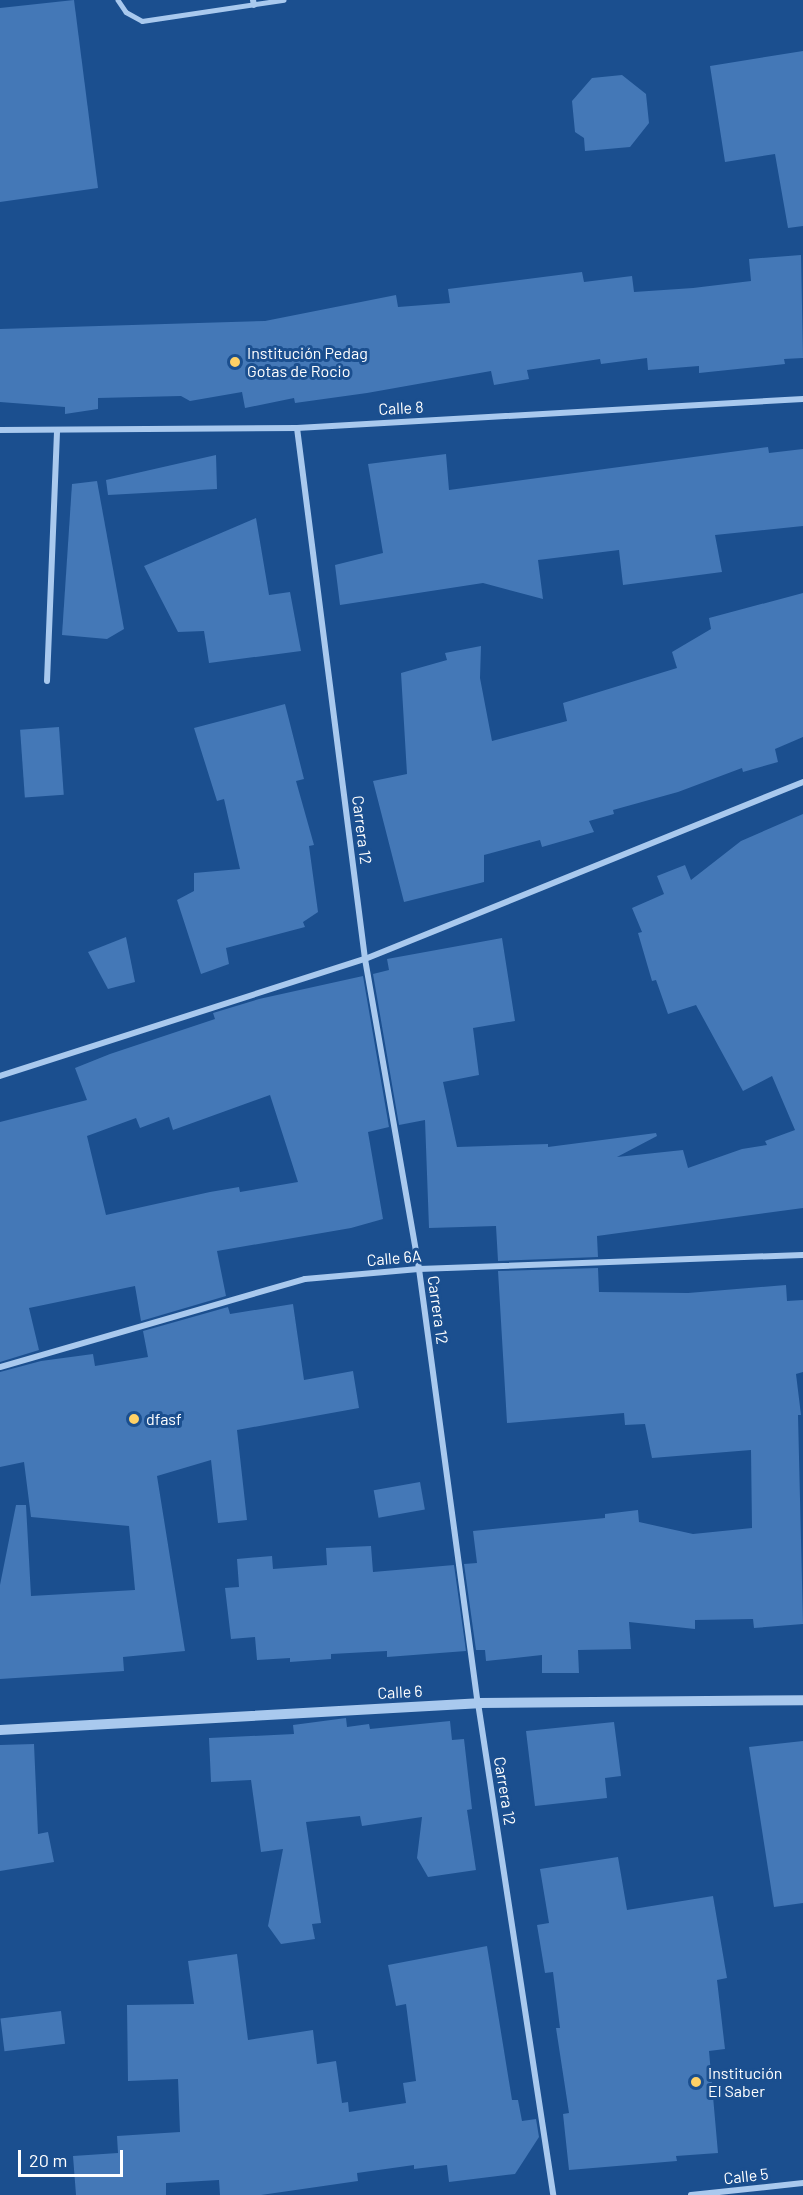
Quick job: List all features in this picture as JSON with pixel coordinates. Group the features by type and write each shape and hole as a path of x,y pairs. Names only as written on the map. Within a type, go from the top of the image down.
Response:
{"street":[{"name":"Calle 8","path":"0,430 297,428 803,399"},
{"name":"Carrera 12","path":"297,428 365,959 419,1269 478,1703 553,2195"},
{"path":"47,681 57,430"},
{"path":"0,1076 365,959 803,782"},
{"name":"Calle 6A","path":"0,1367 305,1279 419,1269 803,1255"},
{"name":"Calle 6","path":"0,1730 478,1703 803,1700"},
{"name":"Calle 5","path":"691,2195 803,2183"}],"lane":[{"path":"117,0 126,12 142,21 254,2 283,0"}],"building":[{"path":"74,0 98,188 0,202 0,8"},
{"path":"803,51 803,226 788,228 775,154 725,162 710,66"},
{"path":"622,75 646,94 649,123 630,147 585,151 584,138 575,132 572,101 592,78"},
{"path":"801,255 803,358 784,359 785,364 699,373 699,366 648,370 647,358 601,364 600,359 527,370 529,379 494,385 491,371 367,393 295,403 294,398 245,408 242,392 190,401 181,396 98,398 98,409 65,414 65,407 0,402 0,329 265,321 396,295 398,307 450,303 448,289 582,272 584,282 632,276 634,292 693,288 751,281 749,259"},
{"path":"768,447 769,453 803,449 803,526 715,535 722,572 623,585 619,550 538,560 543,599 483,583 340,605 335,565 383,553 368,464 446,454 449,490"},
{"path":"216,455 217,489 108,495 106,480"},
{"path":"97,481 124,629 107,639 62,635 72,484"},
{"path":"256,518 269,595 290,592 301,651 209,663 204,631 178,632 144,566"},
{"path":"803,593 803,737 775,749 778,762 743,772 742,768 678,792 613,810 614,814 589,821 594,832 542,847 540,840 484,855 484,882 404,902 373,781 407,774 401,673 447,660 445,653 481,646 480,678 492,741 567,721 563,703 677,668 672,652 711,629 709,618"},
{"path":"285,704 304,779 296,781 314,845 309,846 318,912 303,922 305,927 226,948 229,964 201,974 177,900 194,891 194,873 240,869 224,799 217,801 194,728"},
{"path":"59,727 64,795 25,798 20,730"},
{"path":"803,814 803,1208 597,1236 598,1257 498,1261 496,1226 429,1228 425,1120 399,1125 373,974 389,970 387,959 502,938 515,1021 473,1028 479,1075 443,1082 457,1147 548,1144 548,1147 656,1133 657,1136 617,1157 683,1150 688,1168 742,1149 767,1145 765,1141 795,1130 772,1076 743,1091 696,1005 668,1014 656,980 652,981 638,933 642,932 632,908 664,894 657,876 685,865 691,880 741,841"},
{"path":"126,937 135,982 108,989 88,952"},
{"path":"363,976 389,1127 368,1132 383,1219 351,1228 217,1251 226,1296 141,1321 135,1286 29,1308 39,1350 0,1362 0,1122 87,1100 75,1068 215,1019 213,1013 259,999","holes":["270,1095 298,1182 240,1192 239,1187 106,1215 87,1136 136,1118 140,1128 169,1117 173,1130"]},
{"path":"598,1268 599,1292 688,1293 786,1285 787,1301 803,1300 803,1372 796,1374 801,1415 798,1415 803,1624 754,1628 753,1619 695,1620 695,1629 629,1622 631,1649 578,1650 579,1673 542,1673 542,1655 486,1661 485,1650 476,1650 464,1564 477,1563 473,1531 605,1518 605,1514 638,1510 639,1522 693,1534 752,1528 751,1450 652,1458 645,1424 625,1425 624,1413 507,1423 498,1271"},
{"path":"293,1304 304,1380 353,1371 359,1408 237,1430 247,1520 218,1523 211,1460 157,1476 185,1651 123,1657 124,1671 0,1679 0,1585 16,1505 26,1505 31,1596 135,1590 129,1526 31,1517 24,1462 0,1467 0,1372 41,1361 93,1354 95,1366 148,1357 143,1331 228,1307 230,1314"},
{"path":"420,1482 425,1510 379,1518 374,1490"},
{"path":"371,1546 373,1572 454,1565 466,1651 387,1657 387,1651 331,1654 331,1659 290,1662 290,1658 257,1660 255,1637 231,1639 225,1588 239,1587 237,1559 272,1556 273,1569 327,1565 326,1548"},
{"path":"346,1718 347,1727 369,1724 370,1729 450,1721 452,1740 464,1739 472,1809 467,1810 476,1870 428,1877 417,1858 422,1817 362,1826 360,1816 306,1822 321,1923 312,1924 315,1939 281,1944 268,1926 283,1849 261,1852 251,1780 211,1782 209,1738 294,1734 293,1725"},
{"path":"614,1722 621,1776 605,1778 607,1798 535,1806 526,1731"},
{"path":"803,1741 803,1903 774,1907 749,1747"},
{"path":"34,1744 38,1834 48,1832 54,1862 0,1871 0,1745"},
{"path":"618,1857 627,1910 713,1896 727,1978 717,1980 725,2049 709,2051 718,2153 676,2156 677,2161 569,2170 563,2114 569,2113 556,2028 560,2028 553,1972 545,1973 537,1925 549,1923 540,1869"},
{"path":"487,1946 512,2100 518,2100 522,2121 536,2119 539,2137 515,2174 449,2182 447,2165 414,2169 414,2165 357,2173 358,2181 261,2195 220,2195 219,2180 166,2183 166,2195 76,2195 73,2156 118,2153 117,2136 180,2132 178,2079 128,2081 127,2005 194,2004 188,1961 237,1954 248,2040 313,2030 317,2064 336,2061 342,2103 348,2102 349,2112 406,2103 403,2083 416,2081 406,2004 396,2006 388,1965"},
{"path":"61,2011 65,2044 4,2051 0,2018"}],"place":[{"name":"Institución Pedag Gotas de Rocio","path":"235,362"},
{"name":"dfasf","path":"134,1419"},
{"name":"Institución El Saber","path":"696,2082"}]}
